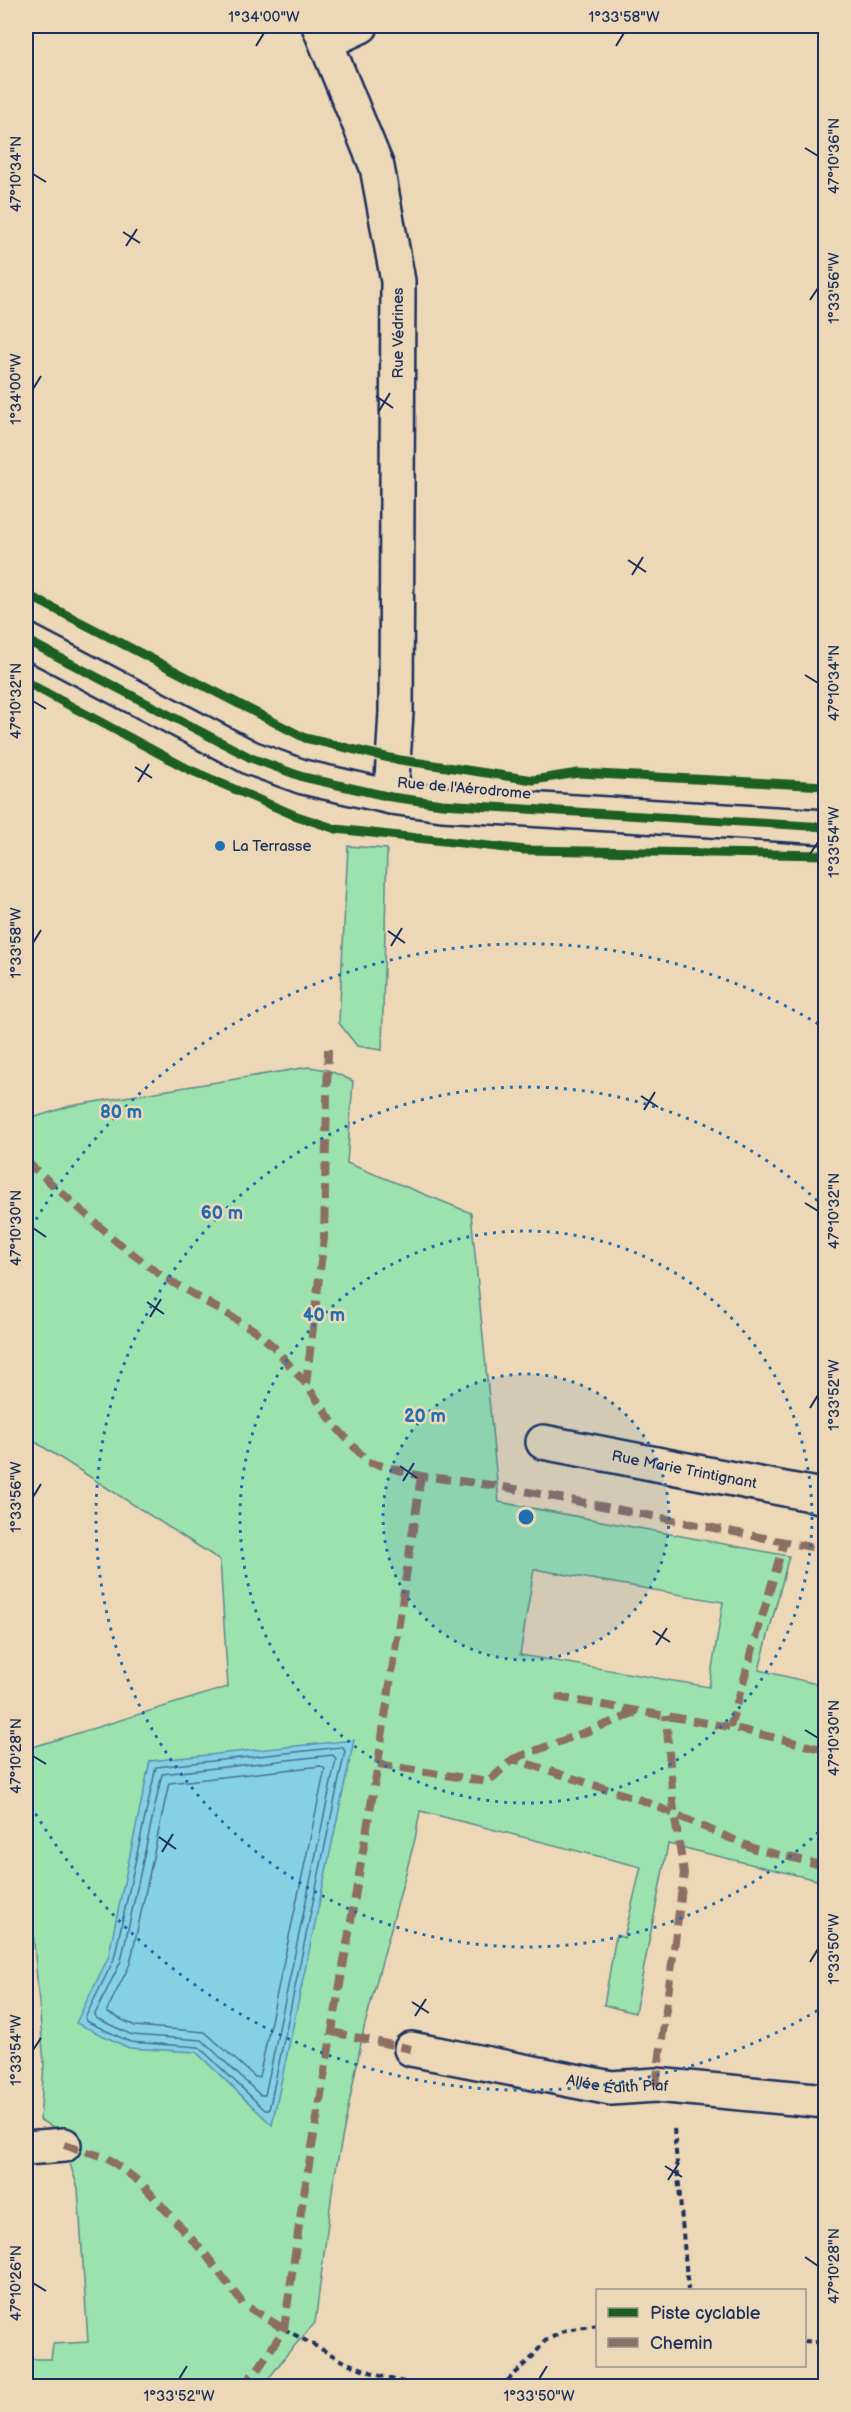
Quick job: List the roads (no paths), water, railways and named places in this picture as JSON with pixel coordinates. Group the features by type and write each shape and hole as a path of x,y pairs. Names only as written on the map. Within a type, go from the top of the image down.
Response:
{"street":[{"path":"322,34 361,26"},
{"name":"Rue Védrines","path":"322,34 377,167 398,280 396,712 391,797"},
{"name":"Rue de l'Aérodrome","path":"26,640 251,758 303,777 391,797 453,805 825,827"},
{"name":"Rue Marie Trintignant","path":"543,1442 825,1497"},
{"name":"Allée Édith Piaf","path":"411,2049 611,2088 656,2085 825,2101"},
{"path":"26,2148 64,2145"}],"water":[{"path":"354,1740 272,2125 196,2052 129,2048 76,2023 108,1958 150,1761"}],"place":[{"name":"La Terrasse","path":"220,846"}]}
